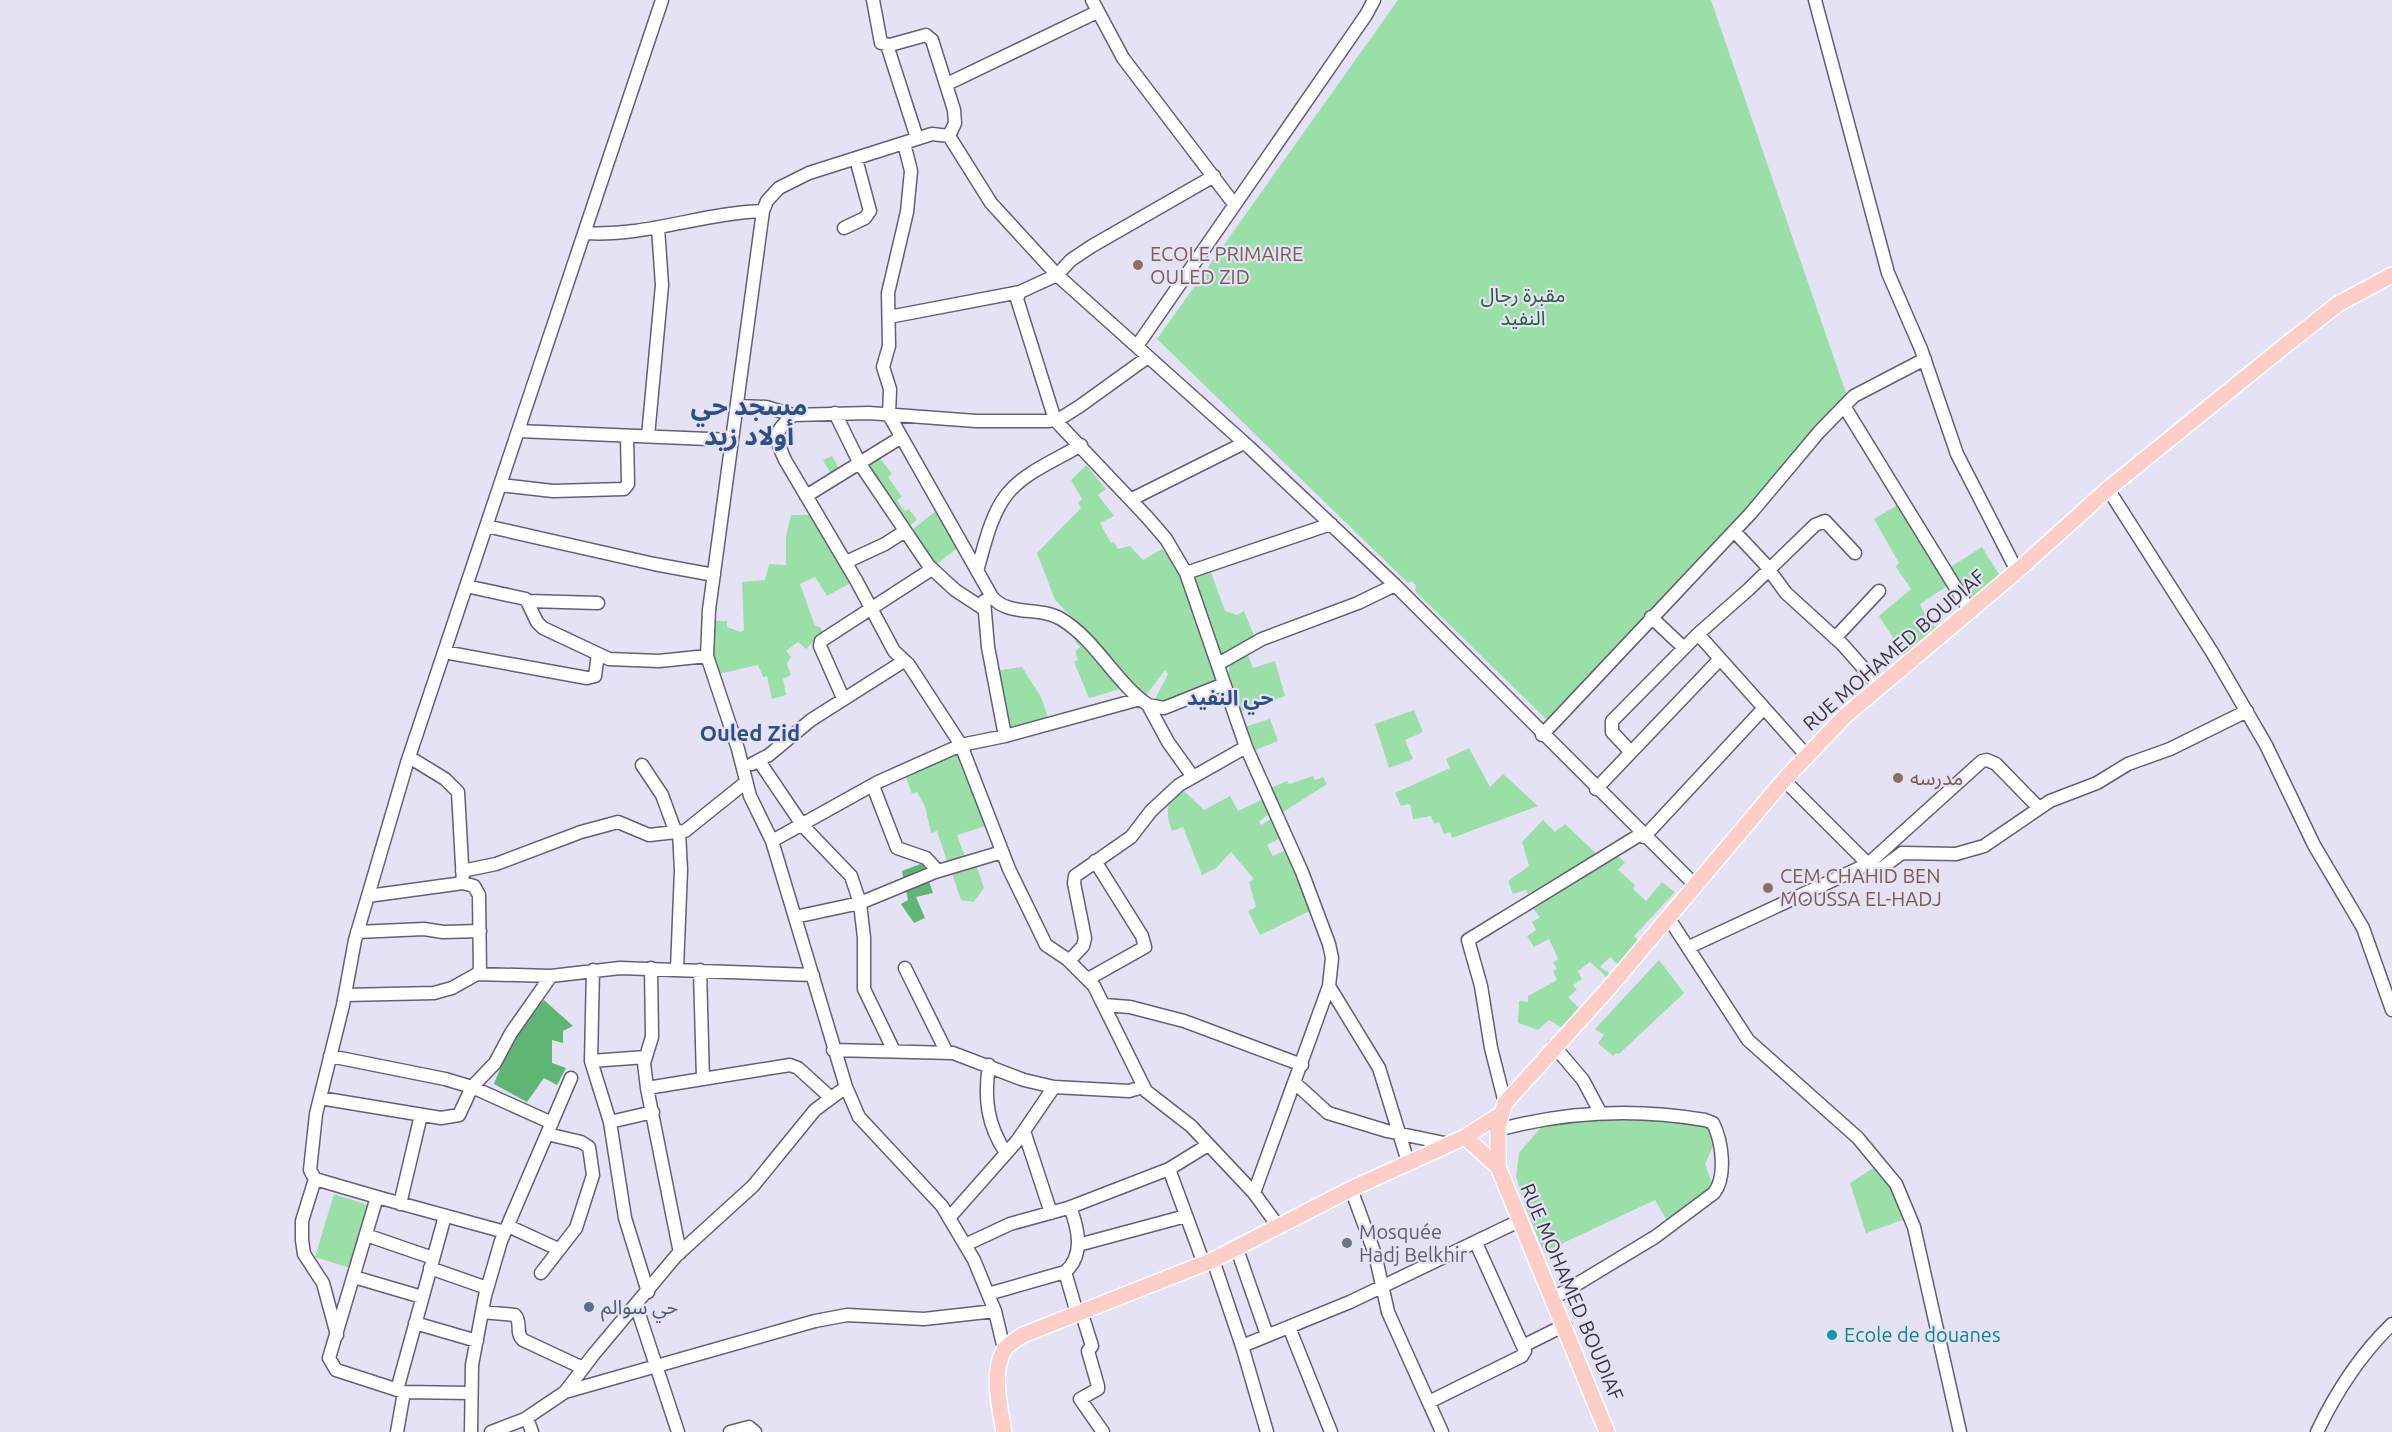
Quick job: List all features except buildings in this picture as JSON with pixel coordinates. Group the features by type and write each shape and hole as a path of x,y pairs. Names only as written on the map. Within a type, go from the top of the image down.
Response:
{"main road":[{"name":"RUE MOHAMED BOUDIAF","path":"1498,1167 1501,1116 1554,1046 1806,755 1879,686 2017,571 2108,489 2338,304 2392,275"},
{"path":"1004,1432 998,1386 1004,1349 1032,1330 1209,1262 1351,1189 1465,1137 1501,1116"},
{"name":"RUE MOHAMED BOUDIAF","path":"1465,1137 1498,1167 1554,1298 1607,1432"}],"street":[{"path":"558,1249 507,1229 445,1216 315,1179 310,1170 320,1098 345,995 357,932 409,756 662,0"},
{"path":"873,0 879,41 888,45 919,35 929,36 947,84 955,120 949,136"},
{"path":"1092,0 1123,58 1234,204"},
{"path":"1137,346 1366,15 1374,0"},
{"path":"1815,0 1880,249 1925,359 1957,454 2017,571"},
{"path":"947,84 1097,12"},
{"path":"888,45 917,138"},
{"path":"1004,1349 995,1311 988,1294 965,1245 949,1218 922,1183 859,1118 833,1050 813,975 772,842 750,796 744,769 707,656 714,575 763,211 772,195 787,183 809,173 917,138 939,133 949,136 991,203 1057,275 1244,443 1395,585 1596,789 1694,884"},
{"path":"904,143 911,171 902,236 889,283 888,352 883,367 889,383 889,415 992,597 1002,606 1042,610 1063,619 1144,702 1193,777"},
{"path":"844,228 866,218 870,212 856,159"},
{"path":"889,317 1020,292 1057,275 1071,260 1099,242 1214,176"},
{"path":"585,233 609,234 658,228 723,213 763,211"},
{"path":"648,436 662,285 658,228"},
{"path":"1020,292 1017,303 1055,420 1132,499 1166,539 1186,573 1245,747 1293,851 1329,944 1332,958 1329,986 1254,1193"},
{"path":"737,406 766,407 794,415 835,413 976,421 1055,420 1148,357"},
{"path":"1542,735 1734,531 1844,406 1860,392 1925,359"},
{"path":"1844,406 1970,611"},
{"path":"835,413 860,464 932,568 955,590 984,609"},
{"path":"794,415 781,427 776,439 894,651 904,661 961,745 1025,907 1046,945 1069,961 1088,980 1104,1005 1143,1087 1182,1117 1254,1193 1278,1226"},
{"path":"518,431 732,440"},
{"path":"500,485 553,491 624,489 628,484 627,436"},
{"path":"806,496 900,438"},
{"path":"1132,499 1244,443"},
{"path":"977,571 997,514 1008,493 1024,479 1081,445"},
{"path":"2108,489 2136,530 2247,711 2314,845 2363,928 2392,1010"},
{"path":"1631,752 1612,732 1610,724 1698,634 1822,520 1855,553"},
{"path":"1186,573 1331,524"},
{"path":"486,526 654,564 714,575"},
{"path":"846,562 885,544 905,531"},
{"path":"1734,531 1800,607 1835,638 1879,686"},
{"path":"843,698 820,643 932,568"},
{"path":"984,583 988,647 1005,736"},
{"path":"1218,664 1262,639 1358,603 1395,585"},
{"path":"466,586 528,601 598,603"},
{"path":"1835,638 1879,591"},
{"path":"528,601 537,622 543,628 609,659 659,661 707,656"},
{"path":"1651,617 1684,648"},
{"path":"1698,634 1806,755"},
{"path":"444,652 587,678 595,676 598,654"},
{"path":"1596,789 1720,659"},
{"path":"744,769 759,761 843,698 904,661"},
{"path":"772,842 873,786 918,763 961,745 1144,702 1164,708 1224,684"},
{"path":"1554,1298 1677,1221 1714,1193 1719,1185 1722,1162 1719,1142 1711,1122 1647,1113 1600,1112 1541,1119 1501,1116 1481,986 1468,940 1643,835 1764,708"},
{"path":"1784,780 1868,864 1879,870 1902,854 1971,851 2000,836 2038,807 2097,783 2128,764 2193,739 2247,711"},
{"path":"1069,961 1083,946 1085,938 1074,879 1095,861 1131,837 1165,796 1245,747"},
{"path":"409,756 445,779 458,792 462,877 478,890 480,974"},
{"path":"1689,947 1868,864 1982,761 1987,760 1996,764 2038,807"},
{"path":"759,761 803,826 849,872 860,903 864,938 864,989 894,1051"},
{"path":"642,765 662,795 678,833 681,870 677,969"},
{"path":"368,896 462,877 580,832 618,822 649,835 678,833 695,824 746,782"},
{"path":"873,786 897,848 926,858 938,871"},
{"path":"795,917 860,903 938,871 1002,852"},
{"path":"1088,980 1145,947 1142,936 1095,861"},
{"path":"1668,917 1748,1040 1858,1138 1896,1184 1914,1227 1960,1432"},
{"path":"357,932 424,929 443,932 480,931"},
{"path":"651,968 652,1036 644,1063 680,1252"},
{"path":"345,995 434,993 480,974 551,976 593,970 651,968 813,975"},
{"path":"905,968 947,1053"},
{"path":"593,970 591,1061 610,1122 625,1218 648,1292"},
{"path":"700,970 703,1079"},
{"path":"320,1098 441,1118 459,1115 472,1087 495,1063 511,1033 551,976"},
{"path":"1329,986 1379,1068 1408,1162"},
{"path":"1104,1005 1130,1007 1184,1021 1302,1065"},
{"path":"1554,1046 1583,1080 1600,1112"},
{"path":"833,1050 947,1053 989,1065 1024,1080 1054,1087 1122,1091 1143,1087"},
{"path":"330,1056 445,1079 472,1087 549,1129 589,1147 594,1169 576,1228 541,1273"},
{"path":"591,1061 646,1057"},
{"path":"647,1088 790,1065 798,1068 831,1098"},
{"path":"989,1065 985,1092 989,1118 995,1137 1006,1153"},
{"path":"471,1432 471,1393 477,1341 487,1288 507,1229 571,1078"},
{"path":"1295,1083 1328,1113 1400,1134 1449,1144"},
{"path":"491,1432 527,1418 565,1392 680,1252 753,1186 815,1110 846,1087"},
{"path":"949,1218 1024,1131 1054,1087"},
{"path":"610,1122 653,1112"},
{"path":"399,1204 421,1115"},
{"path":"1024,1131 1051,1213"},
{"path":"965,1245 1010,1224 1070,1207 1169,1169 1208,1145"},
{"path":"1169,1169 1186,1216 1209,1262 1242,1346 1267,1432"},
{"path":"315,1179 302,1221 302,1240 304,1254 323,1282 337,1335"},
{"path":"1351,1189 1366,1226 1383,1285 1388,1312 1442,1432"},
{"path":"377,1197 329,1358 336,1370 400,1391 471,1393"},
{"path":"988,1294 1065,1272 1071,1266 1080,1237 1070,1207"},
{"path":"397,1432 400,1391 415,1323 445,1216"},
{"path":"1078,1245 1186,1216"},
{"path":"1242,1346 1350,1302 1521,1220"},
{"path":"366,1235 487,1288"},
{"path":"1429,1402 1522,1356 1525,1351 1476,1243"},
{"path":"1237,1249 1267,1335"},
{"path":"1065,1272 1079,1312 1091,1335 1092,1346 1088,1351 1098,1386 1080,1399 1103,1432"},
{"path":"354,1277 422,1297"},
{"path":"636,1305 678,1432"},
{"path":"565,1392 656,1368 783,1329 837,1317 924,1319 995,1311"},
{"path":"482,1312 515,1315 519,1320 518,1334 523,1340 583,1368"},
{"path":"415,1323 477,1341"},
{"path":"2318,1432 2335,1398 2356,1367 2392,1323"},
{"path":"1523,1347 1565,1325"},
{"path":"1289,1327 1331,1432"},
{"path":"527,1418 532,1432"},
{"path":"730,1432 749,1427 755,1432"}],"green space":[{"name":"مقبرة رجال النفيد","path":"1398,0 1711,0 1847,396 1810,433 1755,503 1549,722 1415,591 1416,586 1412,581 1408,583 1157,339"},
{"path":"832,456 839,468 831,474 823,460"},
{"path":"880,458 892,474 888,477 902,497 897,500 905,511 909,509 917,520 906,528 867,467"},
{"path":"1086,465 1106,489 1098,495 1114,516 1100,523 1111,543 1114,542 1118,549 1130,546 1143,560 1162,549 1180,571 1219,682 1207,696 1182,704 1154,701 1168,674 1165,670 1144,698 1113,660 1055,600 1037,553 1081,508 1078,503 1082,499 1071,480"},
{"path":"1899,504 1949,585 1920,604 1927,619 1939,630 1906,658 1879,616 1911,589 1896,567 1899,563 1874,519"},
{"path":"937,510 960,546 933,567 908,533"},
{"path":"791,515 812,515 854,581 827,596 815,577 800,584 815,626 820,627 823,633 806,649 798,642 786,651 791,657 787,664 791,675 783,679 786,695 772,699 767,676 763,677 758,665 719,674 712,651 715,621 727,621 727,627 741,632 744,630 742,582 765,580 769,564 786,565 786,536"},
{"path":"1982,547 2002,579 1973,603 1949,568"},
{"path":"1211,572 1225,611 1237,615 1244,611 1255,638 1222,659 1191,579"},
{"path":"1077,639 1117,679 1120,689 1089,698 1074,662 1078,660 1075,651 1080,647 1075,641"},
{"path":"1247,653 1253,668 1275,661 1285,696 1240,712 1228,681 1229,666"},
{"path":"1022,667 1041,697 1049,720 1010,732 995,671"},
{"path":"1414,710 1423,732 1405,740 1413,759 1389,768 1375,724"},
{"path":"1270,719 1278,741 1253,751 1244,727"},
{"path":"1469,748 1490,787 1503,774 1538,806 1452,838 1450,832 1444,834 1439,822 1434,824 1431,816 1413,819 1410,804 1401,806 1395,793 1450,768 1446,759"},
{"path":"961,751 986,826 957,835 966,860 948,864 937,831 931,833 925,806 917,792 912,794 904,772"},
{"path":"1313,776 1315,780 1323,777 1327,784 1280,814 1268,789 1287,781 1289,784"},
{"path":"1175,790 1184,791 1204,810 1230,796 1238,811 1265,798 1272,811 1259,822 1261,825 1272,818 1282,837 1267,845 1273,856 1288,849 1312,910 1260,935 1248,911 1256,907 1249,882 1254,879 1231,852 1216,868 1202,875 1183,827 1172,831 1168,810"},
{"path":"1543,820 1555,832 1565,824 1599,856 1528,894 1526,890 1513,894 1508,881 1529,866 1522,842"},
{"path":"1614,853 1625,862 1618,870 1635,885 1633,889 1646,901 1662,882 1675,892 1634,936 1644,945 1623,969 1610,957 1600,967 1615,977 1611,981 1590,962 1578,971 1582,979 1573,985 1577,990 1568,997 1580,1009 1564,1029 1549,1020 1538,1030 1518,1023 1519,1001 1528,1002 1528,996 1557,980 1553,971 1557,969 1553,963 1558,959 1549,939 1534,947 1527,936 1536,930 1532,922 1540,917 1530,905 1605,863"},
{"path":"923,863 933,893 916,897 925,918 914,923 901,904 908,900 902,871"},
{"path":"976,864 984,888 974,902 961,900 951,870"},
{"path":"1659,960 1684,993 1619,1054 1616,1053 1613,1056 1598,1043 1604,1035 1595,1029"},
{"path":"544,1000 573,1026 563,1031 563,1043 552,1040 552,1063 566,1068 557,1085 544,1078 527,1102 494,1084 514,1039 526,1020"},
{"path":"1596,1114 1706,1123 1715,1142 1705,1164 1714,1189 1669,1224 1655,1200 1544,1252 1516,1177 1519,1153 1542,1126 1555,1120"},
{"path":"1875,1167 1891,1186 1905,1219 1866,1233 1850,1183"},
{"path":"334,1194 368,1205 350,1268 315,1257"}],"place":[{"name":"ECOLE PRIMAIRE OULED ZID","path":"1138,265"},
{"name":"مدرسه","path":"1898,778"},
{"name":"CEM CHAHID BEN MOUSSA EL-HADJ","path":"1768,888"},
{"name":"Mosquée Hadj Belkhir","path":"1347,1243"},
{"name":"حي سوالم","path":"589,1307"},
{"name":"Ecole de douanes","path":"1832,1335"}],"district":[{"name":"مسجد حي أولاد زيد","path":"749,421"},
{"name":"حي النفيد","path":"1230,698"},
{"name":"Ouled Zid","path":"750,733"}]}
